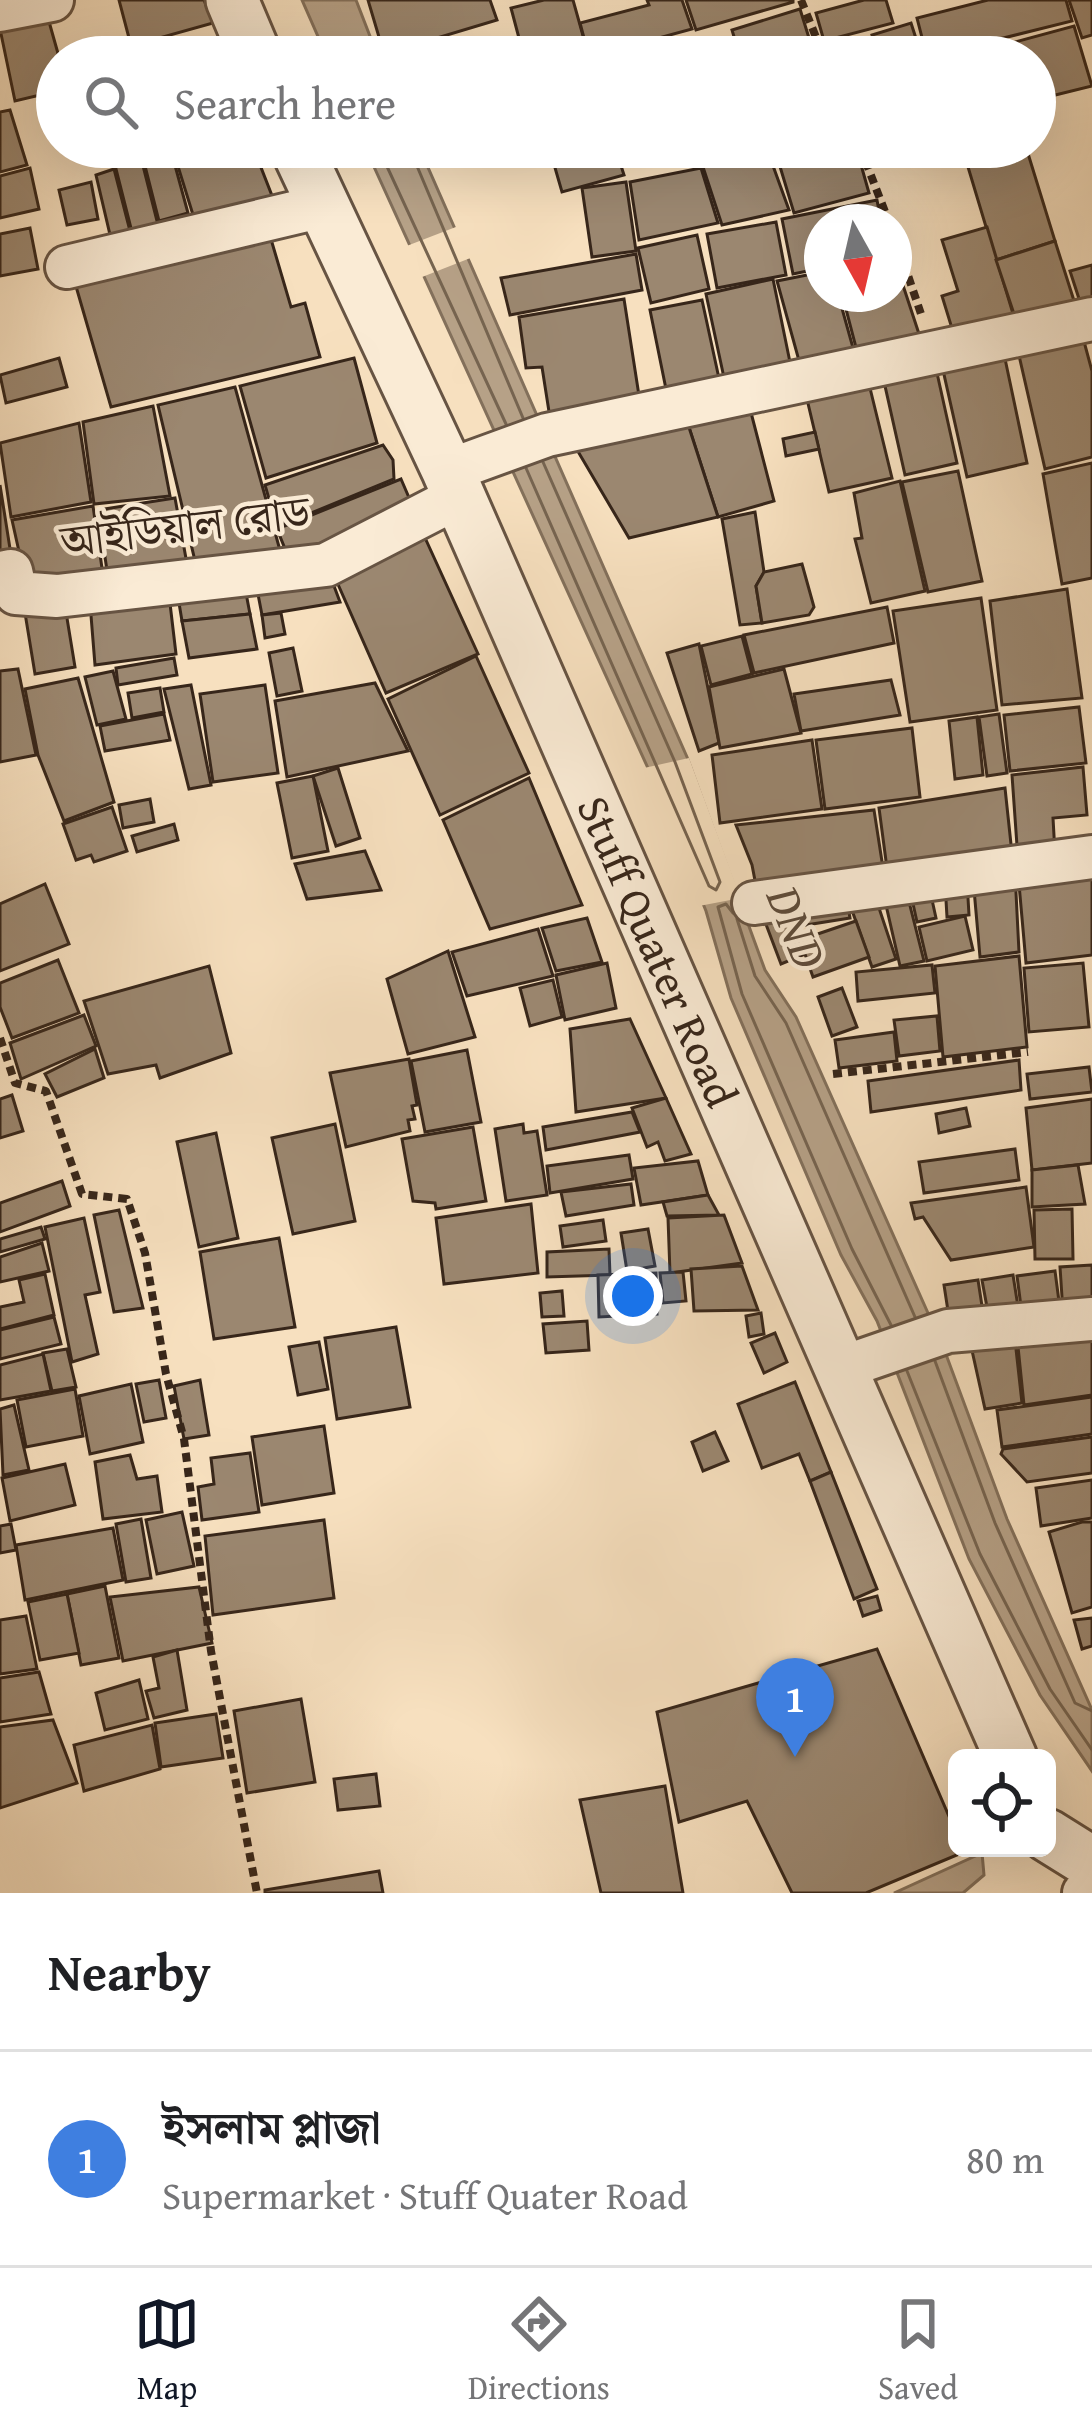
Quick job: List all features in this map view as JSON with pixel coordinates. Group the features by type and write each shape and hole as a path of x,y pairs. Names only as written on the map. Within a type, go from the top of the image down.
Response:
{"street":[{"path":"0,10 52,0"},
{"path":"232,0 247,36"},
{"name":"Stuff Quater Road","path":"306,168 861,1360 1008,1749"},
{"path":"67,267 323,206"},
{"path":"453,484 501,450 547,435 1092,319"},
{"name":"আইডিয়াল রোড","path":"0,573 11,572 16,593 57,596 326,565 453,484"},
{"path":"754,903 1092,856"},
{"path":"861,1360 939,1333 1092,1319"},
{"path":"1056,1841 1092,1863"},
{"path":"1084,1893 1092,1889"}],"path":[{"path":"801,0 816,36"},
{"path":"868,168 883,204"},
{"path":"912,287 933,351"},
{"path":"0,1038 15,1083 46,1091 82,1194 127,1199 145,1253 166,1374 184,1439 211,1651 257,1893"},
{"path":"833,1074 1028,1052"}],"water":[{"path":"302,0 356,0 370,36 318,36"},
{"path":"375,168 428,168 687,757 765,970 796,1017 944,1349 1007,1519 1092,1710 1092,1771 1040,1695 969,1559 877,1321 841,1255 731,998 706,911 647,766"},
{"path":"982,1857 984,1875 963,1893 894,1893"}],"pier":[{"path":"461,225 473,257 417,279 404,247"},
{"path":"689,758 741,898 699,906 644,768"}],"building":[{"path":"119,0 204,0 213,23 166,36 128,36"},
{"path":"368,0 490,0 497,20 444,36 379,36"},
{"path":"544,0 573,0 583,36 518,36 511,8"},
{"path":"647,0 682,0 692,29 666,36 583,36 580,23 649,5"},
{"path":"686,0 793,0 793,2 696,30"},
{"path":"864,0 886,0 893,23 843,36 823,36 816,13"},
{"path":"988,0 1066,0 1072,21 1012,36 922,36 917,18"},
{"path":"1069,0 1092,0 1092,35 1082,38"},
{"path":"800,9 808,36 734,36 732,30"},
{"path":"48,18 53,36 36,36 36,96 15,101 0,29"},
{"path":"911,23 915,36 872,36"},
{"path":"1074,26 1092,86 1056,95 1056,36 1037,36"},
{"path":"10,110 27,165 0,172 0,112"},
{"path":"30,168 39,209 0,218 0,176"},
{"path":"116,168 144,168 159,229 133,236"},
{"path":"146,168 176,168 188,213 159,221"},
{"path":"178,168 261,168 278,211 198,231"},
{"path":"555,168 622,168 624,175 562,192"},
{"path":"701,168 718,223 639,240 630,182"},
{"path":"703,168 774,168 789,210 722,225"},
{"path":"780,168 862,168 869,193 828,204 804,204 804,210 794,213"},
{"path":"968,168 1032,168 1055,241 996,260"},
{"path":"114,169 131,235 111,239 96,175"},
{"path":"91,182 98,219 67,225 59,190"},
{"path":"626,182 636,251 592,257 582,188"},
{"path":"804,215 804,272 793,274 782,219"},
{"path":"776,222 786,275 717,288 707,234"},
{"path":"987,227 1014,317 954,335 942,296 958,291 942,240"},
{"path":"30,228 38,269 0,276 0,234"},
{"path":"268,229 291,307 305,303 320,357 111,407 73,276"},
{"path":"697,235 709,289 651,303 638,248"},
{"path":"1055,241 1076,307 1017,323 996,260"},
{"path":"636,254 642,290 510,315 501,278"},
{"path":"1092,265 1092,310 1083,311 1070,271"},
{"path":"804,276 804,312 843,312 855,355 801,368 777,281"},
{"path":"773,279 792,372 726,387 706,294"},
{"path":"624,299 640,402 550,418 542,367 526,368 519,317"},
{"path":"702,300 720,383 667,394 650,310"},
{"path":"847,312 912,312 922,343 859,359"},
{"path":"1082,334 1092,371 1092,457 1045,469 1018,351"},
{"path":"1004,354 1027,463 967,477 943,370"},
{"path":"59,358 67,387 6,403 0,375"},
{"path":"354,358 377,443 266,478 240,386"},
{"path":"935,364 957,463 905,475 883,377"},
{"path":"869,384 892,478 829,492 806,395"},
{"path":"235,387 281,554 196,565 158,405"},
{"path":"748,401 774,501 718,517 685,415"},
{"path":"153,406 170,496 94,504 83,422"},
{"path":"685,415 718,517 629,538 573,443"},
{"path":"79,423 91,502 11,517 0,443"},
{"path":"815,432 819,449 786,456 783,439"},
{"path":"383,445 393,460 394,479 277,527 265,485"},
{"path":"1092,463 1092,578 1062,584 1043,474"},
{"path":"958,471 982,581 928,592 902,482"},
{"path":"401,479 413,507 290,561 277,529"},
{"path":"900,481 925,591 871,603 855,539 862,538 854,493"},
{"path":"0,485 11,555 0,557"},
{"path":"175,498 189,575 109,584 98,510"},
{"path":"93,506 104,582 28,592 12,520"},
{"path":"755,512 764,572 756,586 762,623 740,625 722,519"},
{"path":"421,529 478,654 386,693 333,573"},
{"path":"802,564 814,607 809,615 762,623 756,586 764,572"},
{"path":"331,578 340,602 262,615 257,589"},
{"path":"245,588 250,614 182,621 178,597"},
{"path":"1067,589 1082,698 1002,705 990,601"},
{"path":"169,595 176,654 95,665 90,603"},
{"path":"981,598 997,710 910,722 893,611"},
{"path":"65,606 75,667 35,674 25,613"},
{"path":"887,607 894,643 754,673 744,635"},
{"path":"281,613 285,634 265,638 262,615"},
{"path":"250,614 257,649 189,658 182,621"},
{"path":"742,636 752,674 711,685 701,646"},
{"path":"699,644 719,743 699,751 667,653"},
{"path":"293,648 302,691 277,696 269,653"},
{"path":"476,656 529,773 440,815 388,699"},
{"path":"174,658 177,675 118,685 116,668"},
{"path":"18,669 36,755 0,762 0,671"},
{"path":"784,669 801,733 720,748 709,687"},
{"path":"113,671 126,719 97,725 85,677"},
{"path":"78,678 114,802 64,821 38,755 25,689"},
{"path":"891,680 900,715 801,731 794,694"},
{"path":"375,683 408,751 287,777 275,701"},
{"path":"191,685 211,785 189,789 164,689"},
{"path":"265,685 278,773 213,782 200,694"},
{"path":"160,688 164,712 132,718 128,693"},
{"path":"1079,707 1086,763 1010,771 1004,715"},
{"path":"164,714 170,740 105,751 100,726"},
{"path":"999,714 1007,773 987,776 979,717"},
{"path":"977,717 983,775 955,779 949,721"},
{"path":"912,728 920,797 825,809 816,740"},
{"path":"812,740 822,809 720,823 712,755"},
{"path":"1083,767 1087,815 1053,818 1055,853 1018,860 1012,775"},
{"path":"338,768 360,838 336,846 313,776"},
{"path":"313,776 328,851 292,858 277,783"},
{"path":"529,778 582,905 490,929 443,820"},
{"path":"1005,788 1013,863 888,876 879,808"},
{"path":"150,799 154,822 123,828 119,805"},
{"path":"112,807 127,851 94,862 91,855 76,860 63,824"},
{"path":"874,810 885,881 758,896 736,825"},
{"path":"174,824 178,840 137,852 132,836"},
{"path":"365,851 381,890 307,899 295,864"},
{"path":"1092,866 1092,955 1026,963 1018,873"},
{"path":"1015,873 1019,952 980,957 973,878"},
{"path":"967,881 969,915 947,917 945,883"},
{"path":"45,884 69,944 0,971 0,904"},
{"path":"929,886 936,918 917,922 910,890"},
{"path":"873,890 896,959 872,967 847,896"},
{"path":"906,890 924,961 900,966 883,892"},
{"path":"846,895 850,918 787,928 781,918"},
{"path":"965,916 973,950 927,961 919,927"},
{"path":"587,918 602,962 556,971 542,928"},
{"path":"781,918 793,928 803,955 781,964 764,919"},
{"path":"856,921 869,957 813,977 800,940"},
{"path":"538,929 553,976 467,996 452,952"},
{"path":"448,951 475,1037 408,1054 387,979"},
{"path":"1019,956 1027,1047 943,1057 935,966"},
{"path":"58,960 79,1013 12,1038 0,1007 0,983"},
{"path":"607,963 616,1008 565,1020 556,975"},
{"path":"1083,963 1089,1027 1029,1032 1024,968"},
{"path":"932,965 935,993 858,1001 856,972"},
{"path":"209,966 231,1053 160,1078 156,1065 108,1074 84,1001"},
{"path":"553,980 562,1017 530,1026 520,988"},
{"path":"842,988 857,1027 832,1036 818,997"},
{"path":"84,1015 96,1046 21,1079 10,1043"},
{"path":"937,1016 940,1051 899,1056 894,1020"},
{"path":"630,1019 666,1098 576,1112 570,1029"},
{"path":"894,1032 897,1061 839,1068 835,1040"},
{"path":"95,1049 104,1078 57,1097 45,1074"},
{"path":"467,1050 481,1122 425,1132 411,1061"},
{"path":"409,1059 417,1105 412,1106 415,1119 408,1120 410,1131 346,1147 330,1073"},
{"path":"1019,1060 1021,1090 871,1112 868,1081"},
{"path":"1089,1067 1092,1092 1030,1099 1027,1074"},
{"path":"12,1095 23,1131 0,1138 0,1099"},
{"path":"666,1098 691,1154 665,1161 658,1142 647,1147 632,1108"},
{"path":"1092,1099 1092,1163 1032,1170 1026,1108"},
{"path":"966,1108 970,1126 939,1133 936,1114"},
{"path":"632,1112 640,1132 546,1150 543,1127"},
{"path":"335,1124 355,1221 293,1234 272,1138"},
{"path":"523,1124 524,1133 537,1131 547,1195 506,1201 495,1129"},
{"path":"473,1127 486,1201 436,1209 435,1203 413,1201 402,1139"},
{"path":"216,1133 238,1238 199,1247 177,1142"},
{"path":"1015,1149 1019,1180 924,1193 919,1162"},
{"path":"629,1155 633,1179 550,1193 547,1166"},
{"path":"698,1161 708,1195 641,1205 634,1168"},
{"path":"1078,1165 1085,1204 1032,1207 1032,1170"},
{"path":"62,1181 70,1206 0,1232 0,1203"},
{"path":"631,1184 634,1205 566,1216 561,1192"},
{"path":"1026,1187 1034,1247 951,1260 923,1217 915,1219 911,1203"},
{"path":"708,1195 719,1215 667,1216 663,1202"},
{"path":"531,1204 538,1273 444,1284 436,1218"},
{"path":"1072,1209 1073,1259 1035,1259 1034,1210"},
{"path":"119,1210 143,1308 114,1312 94,1215"},
{"path":"724,1215 742,1263 670,1273 668,1218"},
{"path":"84,1218 100,1292 85,1295 98,1354 72,1362 45,1227"},
{"path":"603,1220 606,1241 563,1247 560,1226"},
{"path":"41,1227 45,1239 0,1252 0,1239"},
{"path":"648,1229 655,1266 627,1271 621,1233"},
{"path":"279,1238 295,1327 214,1339 200,1252"},
{"path":"42,1243 49,1271 0,1282 0,1257"},
{"path":"609,1249 610,1275 547,1277 547,1252"},
{"path":"1092,1265 1092,1310 1063,1312 1060,1267"},
{"path":"742,1266 758,1310 694,1311 691,1269"},
{"path":"1055,1271 1060,1309 1022,1314 1017,1276"},
{"path":"683,1272 686,1301 663,1303 660,1273"},
{"path":"656,1273 657,1314 599,1317 598,1275"},
{"path":"45,1274 54,1315 0,1329 0,1307 24,1302 19,1280"},
{"path":"1013,1275 1019,1313 989,1318 982,1280"},
{"path":"978,1280 984,1319 950,1324 944,1285"},
{"path":"562,1291 564,1316 542,1317 540,1293"},
{"path":"761,1313 764,1334 749,1337 746,1316"},
{"path":"54,1317 61,1344 0,1359 0,1330"},
{"path":"587,1321 589,1350 546,1353 543,1324"},
{"path":"396,1327 410,1407 337,1419 325,1338"},
{"path":"1092,1328 1092,1395 1024,1405 1017,1337"},
{"path":"775,1333 787,1362 764,1373 751,1343"},
{"path":"1015,1340 1022,1403 985,1409 971,1346"},
{"path":"319,1342 328,1389 298,1395 289,1347"},
{"path":"67,1349 76,1387 52,1391 43,1353"},
{"path":"43,1354 51,1391 0,1400 0,1365"},
{"path":"159,1380 166,1418 144,1422 136,1384"},
{"path":"200,1380 209,1435 184,1439 174,1386"},
{"path":"795,1382 831,1472 810,1481 799,1454 762,1468 738,1404"},
{"path":"131,1384 143,1442 90,1454 79,1396"},
{"path":"75,1389 83,1436 26,1447 17,1400"},
{"path":"1092,1397 1092,1434 1002,1447 997,1410"},
{"path":"14,1405 29,1470 3,1475 0,1409"},
{"path":"324,1426 334,1493 262,1505 252,1437"},
{"path":"715,1432 728,1461 703,1471 692,1442"},
{"path":"1092,1437 1092,1473 1027,1482 1001,1454 1003,1449"},
{"path":"250,1453 259,1512 202,1520 198,1487 214,1484 211,1458"},
{"path":"130,1455 137,1479 157,1476 162,1512 103,1519 95,1462"},
{"path":"65,1464 75,1505 10,1521 2,1478"},
{"path":"831,1472 877,1589 854,1599 810,1481"},
{"path":"1092,1480 1092,1518 1041,1526 1036,1488"},
{"path":"182,1512 194,1566 157,1574 146,1520"},
{"path":"141,1519 151,1578 126,1582 116,1524"},
{"path":"324,1520 334,1598 213,1615 205,1536"},
{"path":"1092,1522 1092,1607 1072,1613 1049,1532"},
{"path":"11,1524 16,1550 0,1553 0,1526"},
{"path":"113,1528 123,1580 25,1600 16,1545"},
{"path":"105,1586 119,1658 81,1665 67,1594"},
{"path":"199,1587 212,1643 123,1661 110,1597"},
{"path":"67,1594 79,1653 40,1660 28,1602"},
{"path":"877,1596 881,1610 863,1616 858,1601"},
{"path":"26,1616 37,1669 0,1674 0,1620"},
{"path":"1092,1618 1092,1646 1082,1649 1074,1620"},
{"path":"877,1649 948,1814 948,1857 952,1857 866,1893 792,1893 747,1801 679,1822 657,1712"},
{"path":"177,1650 187,1710 154,1718 146,1691 159,1688 153,1657"},
{"path":"39,1672 51,1714 0,1722 0,1678"},
{"path":"139,1680 148,1719 105,1730 96,1693"},
{"path":"301,1699 315,1782 247,1793 234,1711"},
{"path":"216,1714 223,1758 161,1767 155,1723"},
{"path":"53,1720 77,1783 0,1808 0,1727"},
{"path":"152,1725 160,1769 84,1791 74,1745"},
{"path":"376,1774 380,1806 338,1810 334,1779"},
{"path":"665,1786 683,1893 601,1893 580,1800"},
{"path":"379,1871 383,1893 265,1893 265,1890"}],"place":[{"name":"ইসলাম প্লাজা","path":"795,1757"}],"water label":[{"name":"DND","path":"797,927"}]}
